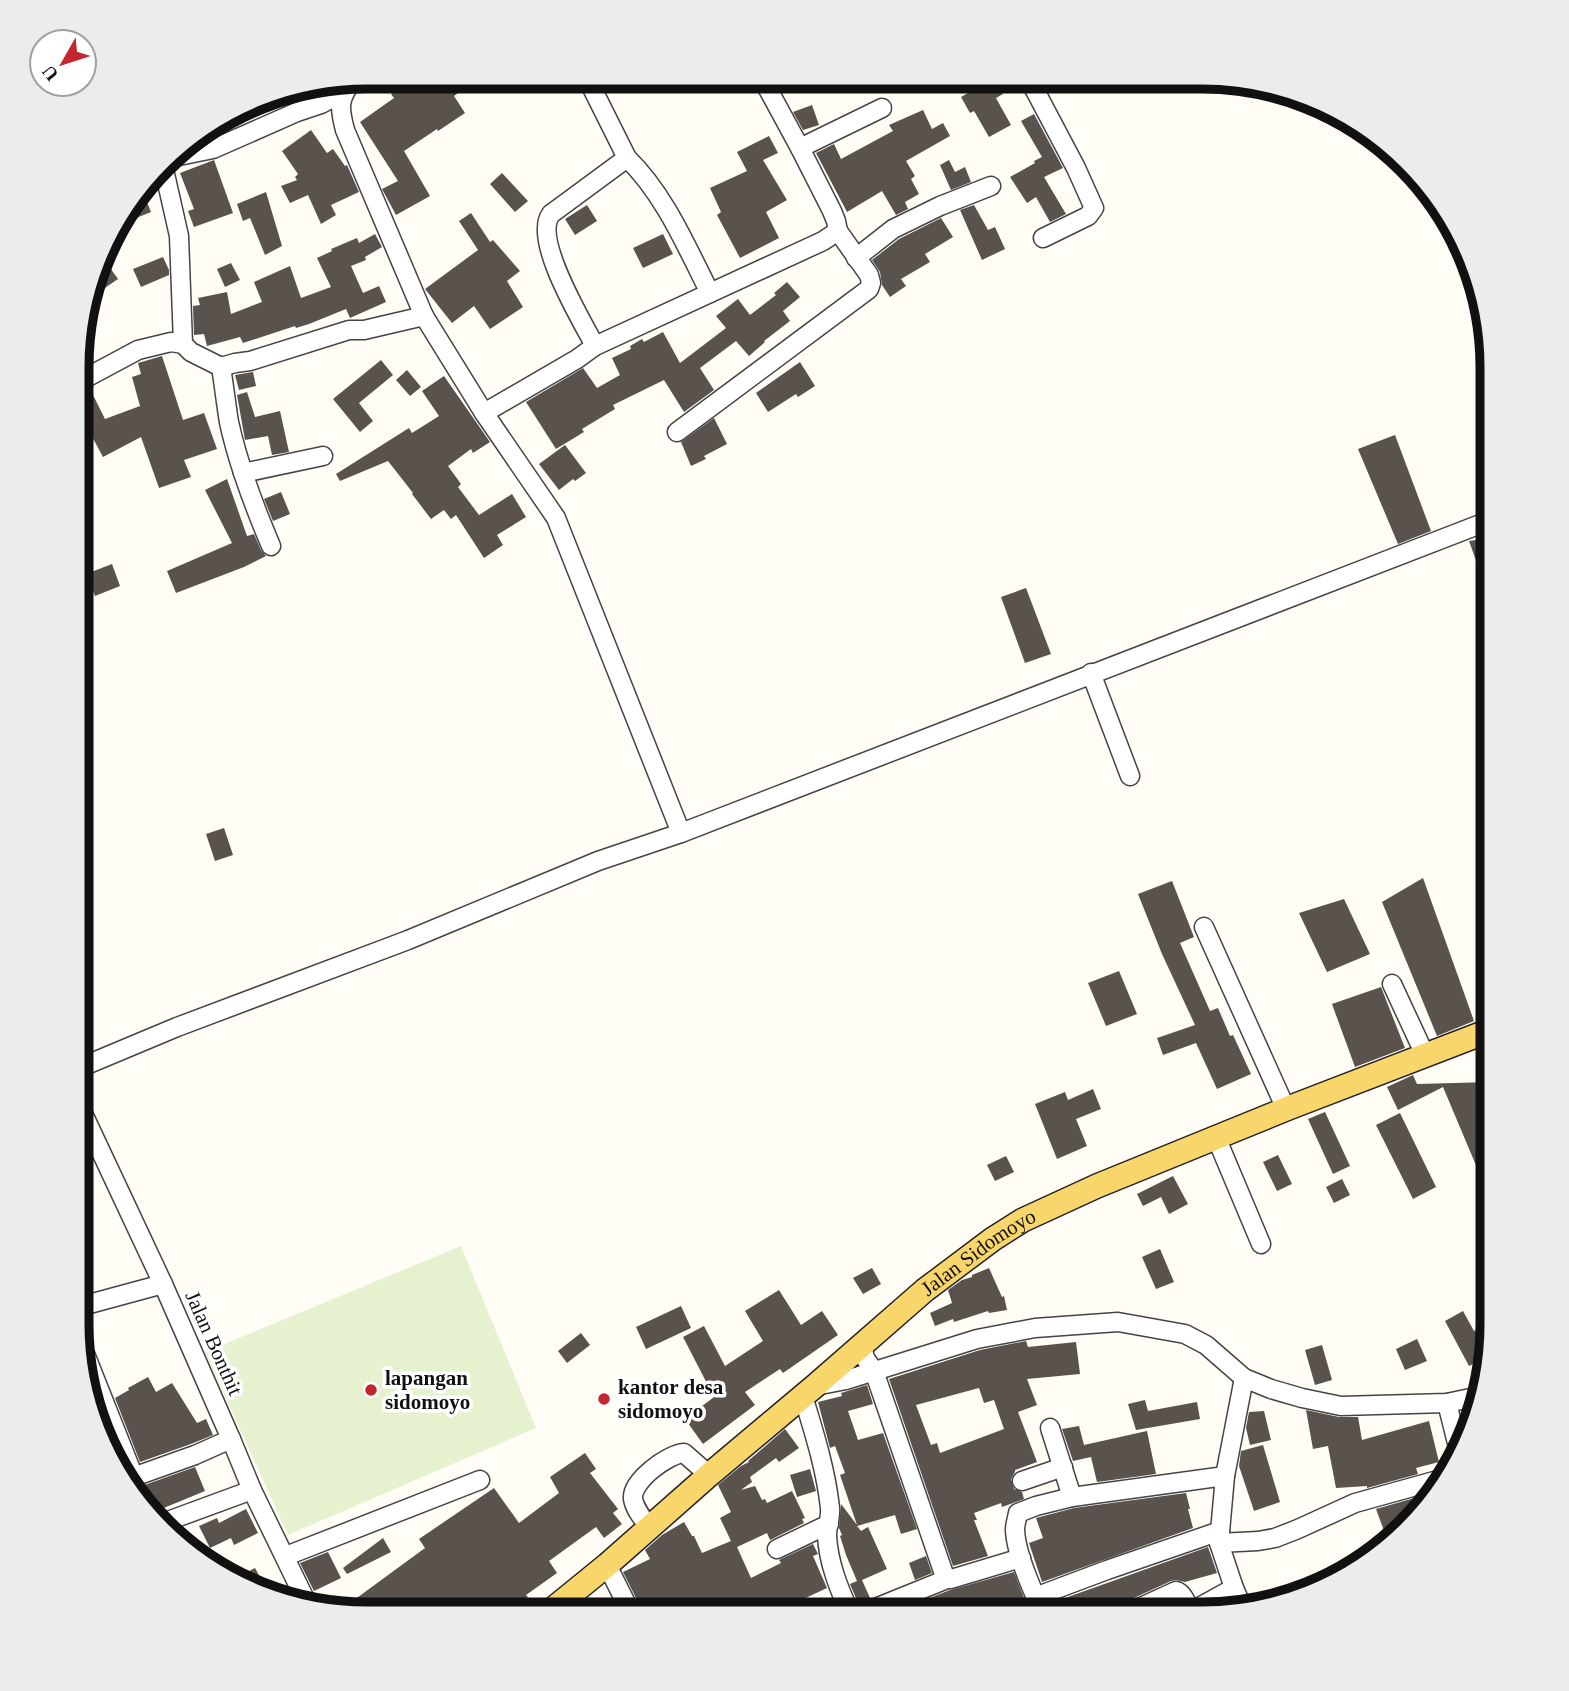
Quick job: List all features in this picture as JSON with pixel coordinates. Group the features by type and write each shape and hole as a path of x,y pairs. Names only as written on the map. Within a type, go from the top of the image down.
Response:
{"main road":[{"name":"Jalan Sidomoyo","path":"562,1602 925,1290 965,1258 1023,1220 1216,1137 1480,1034"}],"street":[{"path":"592,89 627,158 653,187 671,215 710,293"},
{"path":"677,432 869,289 871,283 869,275 838,231 832,211 768,89"},
{"path":"1033,89 1076,168 1094,208 1088,216 1043,239"},
{"path":"342,91 340,111 345,130 424,316 484,413 556,518 681,833"},
{"path":"189,154 214,149 297,111 321,104 335,92"},
{"path":"800,148 882,108"},
{"path":"595,346 559,278 549,246 547,218 627,158"},
{"path":"166,176 179,236 183,344"},
{"path":"856,258 893,229 940,206 991,186"},
{"path":"484,413 578,359 595,346 823,242 838,231"},
{"path":"89,376 138,350 170,342 183,344 191,352 221,368 349,330 364,330 424,316"},
{"path":"221,368 230,422 243,473 271,546"},
{"path":"243,473 323,456"},
{"path":"89,1064 177,1027 408,940 598,861 681,833 1480,524"},
{"path":"1091,673 1130,776"},
{"path":"1204,927 1286,1109"},
{"path":"1392,984 1425,1055"},
{"name":"Jalan Bonthit","path":"89,1126 163,1284 252,1490 303,1594"},
{"path":"1216,1137 1261,1244"},
{"path":"89,1304 163,1284"},
{"path":"845,1602 828,1551 827,1532 831,1511 809,1391 977,1339 1035,1328 1118,1322 1185,1334 1206,1345 1244,1378 1302,1398 1341,1406 1447,1403 1470,1397"},
{"path":"862,1345 865,1358 874,1371 947,1579"},
{"path":"1239,1599 1220,1537 1225,1476 1244,1378"},
{"path":"95,1380 131,1470"},
{"path":"1447,1403 1456,1437"},
{"path":"1050,1428 1072,1497"},
{"path":"133,1473 136,1476 232,1439"},
{"path":"650,1527 638,1513 633,1497 638,1485 659,1463 684,1453 709,1475"},
{"path":"1022,1481 1063,1467"},
{"path":"1038,1602 1017,1545 1014,1527 1018,1513 1072,1497 1225,1476"},
{"path":"286,1556 480,1480"},
{"path":"1046,1602 1144,1557 1220,1537 1258,1541 1275,1538 1355,1503 1430,1482"},
{"path":"171,1520 252,1490"},
{"path":"777,1549 829,1524"},
{"path":"890,1602 947,1579 1021,1558"},
{"path":"607,1565 626,1602"},
{"path":"1209,1602 1234,1588"},
{"path":"1152,1602 1176,1591 1186,1602"}],"green space":[{"name":"lapangan sidomoyo","path":"461,1246 536,1428 288,1535 205,1352"}],"building":[{"path":"399,89 464,89 454,96 465,113 404,151 430,196 396,215 382,189 398,181 360,122 394,98 391,94"},
{"path":"975,89 1000,89 1003,94 996,98 1011,125 989,137 974,111 970,113 961,97"},
{"path":"812,105 819,125 803,130 793,112"},
{"path":"923,110 932,129 943,123 950,136 906,161 915,176 911,179 919,194 905,202 908,209 896,215 882,191 847,212 816,153 834,144 841,159 893,131 889,125"},
{"path":"1034,114 1063,168 1044,177 1066,214 1050,222 1036,197 1027,203 1010,177 1042,157 1021,121"},
{"path":"311,130 327,153 333,149 345,166 347,165 359,192 331,205 336,215 321,224 308,195 290,203 281,186 297,180 295,177 298,174 282,151"},
{"path":"769,136 778,153 763,160 787,200 766,212 779,238 740,258 717,215 721,212 710,188 747,171 737,152"},
{"path":"214,160 233,213 194,227 188,211 194,209 180,173"},
{"path":"949,160 955,172 965,167 971,182 951,190 940,165"},
{"path":"502,173 528,201 515,212 490,184"},
{"path":"266,192 282,246 265,255 250,218 243,221 237,204"},
{"path":"146,200 151,212 132,220"},
{"path":"587,205 597,221 575,235 565,219"},
{"path":"974,205 988,230 995,227 1005,249 982,260 960,210"},
{"path":"471,213 490,242 493,240 520,271 507,281 523,307 490,329 474,306 452,323 425,289 478,250 459,221"},
{"path":"941,218 953,237 925,254 930,262 901,279 906,286 890,297 872,260 899,239"},
{"path":"375,234 382,247 365,257 366,260 351,266 363,293 379,286 386,302 350,318 346,309 309,324 243,343 240,337 207,346 204,334 194,335 193,306 200,305 198,298 227,292 231,314 262,302 254,282 290,266 301,298 331,287 317,258 357,238 359,243"},
{"path":"663,234 673,254 643,268 633,248"},
{"path":"163,257 169,275 141,287 133,269"},
{"path":"231,263 240,280 225,287 217,269"},
{"path":"108,266 118,279 100,291"},
{"path":"787,282 800,297 783,311 790,321 749,356 736,341 700,368 714,390 684,412 664,380 613,405 615,409 556,449 526,402 583,368 597,388 620,375 612,358 631,349 630,346 642,339 644,342 663,332 680,363 726,328 716,316 738,299 750,315 776,295 774,293"},
{"path":"162,356 183,420 204,413 217,449 184,460 191,477 159,488 141,437 103,457 89,431 89,389 105,419 140,406 132,377 141,374 138,363"},
{"path":"381,360 393,375 359,403 373,421 360,432 333,399"},
{"path":"800,362 815,386 798,397 796,394 768,412 756,393"},
{"path":"407,370 421,387 410,396 396,380"},
{"path":"253,372 256,386 239,390 235,375"},
{"path":"444,376 490,442 473,453 471,449 448,466 461,484 458,487 479,515 512,494 526,517 497,535 503,545 484,558 456,515 451,519 444,510 431,519 388,461 340,481 336,474 409,428 412,433 439,416 422,391"},
{"path":"247,392 255,417 280,411 289,452 272,455 268,436 245,440 237,395"},
{"path":"714,418 727,444 691,466 681,442"},
{"path":"1395,435 1431,531 1398,544 1358,449"},
{"path":"565,445 586,473 559,490 539,464"},
{"path":"227,479 247,536 254,534 266,556 176,593 167,571 232,543 205,490"},
{"path":"281,492 290,514 273,521 264,499"},
{"path":"1480,540 1480,572 1469,541"},
{"path":"112,564 120,586 95,596 89,581 89,573"},
{"path":"1026,588 1051,654 1025,663 1001,597"},
{"path":"224,828 233,855 215,861 206,834"},
{"path":"1423,878 1474,1021 1437,1036 1382,902"},
{"path":"1172,881 1194,937 1180,943 1210,1011 1218,1008 1251,1074 1217,1089 1196,1043 1163,1055 1157,1038 1195,1025 1138,894"},
{"path":"1344,899 1370,954 1327,972 1299,913"},
{"path":"1119,971 1137,1014 1106,1026 1088,983"},
{"path":"1381,987 1405,1048 1355,1067 1332,1004"},
{"path":"1413,1075 1417,1084 1480,1082 1480,1175 1443,1087 1398,1110 1387,1087"},
{"path":"1093,1089 1101,1109 1076,1119 1087,1146 1057,1159 1035,1104 1065,1092 1068,1100"},
{"path":"1325,1112 1350,1166 1333,1174 1308,1119"},
{"path":"1400,1113 1436,1187 1413,1199 1376,1125"},
{"path":"1278,1155 1292,1184 1277,1191 1263,1162"},
{"path":"1006,1156 1014,1172 995,1181 987,1165"},
{"path":"1173,1176 1188,1204 1169,1214 1161,1197 1143,1206 1137,1194"},
{"path":"1342,1179 1350,1195 1334,1203 1326,1187"},
{"path":"1160,1249 1174,1282 1156,1289 1142,1257"},
{"path":"872,1268 881,1284 863,1294 853,1278"},
{"path":"989,1268 1002,1297 1004,1296 1007,1310 988,1311 935,1326 930,1313 952,1303 948,1290 962,1280"},
{"path":"779,1290 801,1325 822,1311 838,1335 783,1373 780,1369 745,1392 755,1405 703,1444 685,1419 714,1397 683,1337 704,1326 725,1366 763,1341 745,1311"},
{"path":"681,1306 691,1328 646,1349 636,1327"},
{"path":"1463,1311 1474,1331 1480,1328 1477,1362 1469,1366 1445,1321"},
{"path":"581,1333 590,1345 567,1363 558,1351"},
{"path":"1417,1339 1427,1361 1405,1370 1396,1349"},
{"path":"1026,1341 1028,1347 1076,1342 1080,1374 1027,1379 1037,1405 1018,1412 1037,1462 1015,1470 1011,1479 1014,1489 1022,1492 1024,1499 1002,1507 1001,1503 974,1513 977,1520 974,1520 988,1556 953,1566 889,1379 980,1350","holes":["979,1388 984,1403 994,1400 1004,1429 940,1453 937,1443 931,1445 916,1405"]},
{"path":"1322,1345 1332,1380 1315,1385 1305,1350"},
{"path":"148,1377 156,1392 172,1383 197,1423 206,1419 213,1435 140,1462 115,1398"},
{"path":"867,1385 873,1404 848,1411 858,1440 883,1433 917,1529 901,1534 895,1515 857,1526 861,1531 868,1527 887,1569 862,1580 870,1598 860,1602 858,1602 850,1584 857,1581 840,1536 841,1504 857,1525 840,1475 845,1473 835,1446 830,1448 818,1402 842,1396 841,1393"},
{"path":"1145,1400 1148,1411 1197,1402 1200,1419 1136,1430 1128,1404"},
{"path":"1306,1410 1339,1417 1358,1417 1362,1440 1429,1421 1439,1462 1416,1468 1418,1474 1367,1488 1336,1488 1328,1446 1313,1449"},
{"path":"1264,1411 1271,1440 1250,1445 1246,1428 1249,1412"},
{"path":"1079,1426 1084,1445 1147,1431 1156,1474 1097,1482 1091,1457 1073,1461 1062,1429"},
{"path":"785,1429 799,1448 779,1462 776,1458 750,1477 752,1482 741,1490 755,1486 762,1500 765,1499 767,1503 792,1491 805,1518 802,1519 804,1523 770,1540 767,1533 737,1547 751,1578 781,1563 779,1560 813,1544 818,1554 813,1556 827,1588 797,1602 638,1602 623,1572 650,1559 645,1550 662,1535 684,1522 702,1553 731,1541 720,1518 731,1512 718,1485"},
{"path":"1263,1445 1280,1502 1254,1511 1239,1466 1241,1451"},
{"path":"585,1453 596,1469 590,1473 618,1509 613,1513 622,1524 604,1538 596,1527 549,1561 557,1573 526,1595 528,1597 522,1602 352,1601 425,1548 419,1539 494,1488 519,1523 559,1493 550,1477"},
{"path":"195,1467 205,1491 160,1509 142,1486"},
{"path":"810,1469 816,1491 797,1497 790,1475"},
{"path":"1186,1493 1193,1528 1042,1582 1029,1543 1043,1538 1036,1518 1074,1508"},
{"path":"1419,1497 1385,1533 1376,1509"},
{"path":"246,1509 258,1533 234,1545 231,1538 210,1548 199,1526 217,1518 219,1523"},
{"path":"383,1538 391,1552 347,1574 343,1568"},
{"path":"1208,1547 1217,1573 1185,1582 1171,1581 1125,1602 1054,1602"},
{"path":"328,1552 341,1578 314,1591 300,1563"},
{"path":"926,1556 932,1573 915,1580 909,1563"},
{"path":"255,1568 262,1582 261,1581 245,1573"},
{"path":"1014,1572 1026,1602 922,1602 950,1590"}],"place":[{"name":"lapangan sidomoyo","path":"371,1390"},
{"name":"kantor desa sidomoyo","path":"604,1399"}]}
